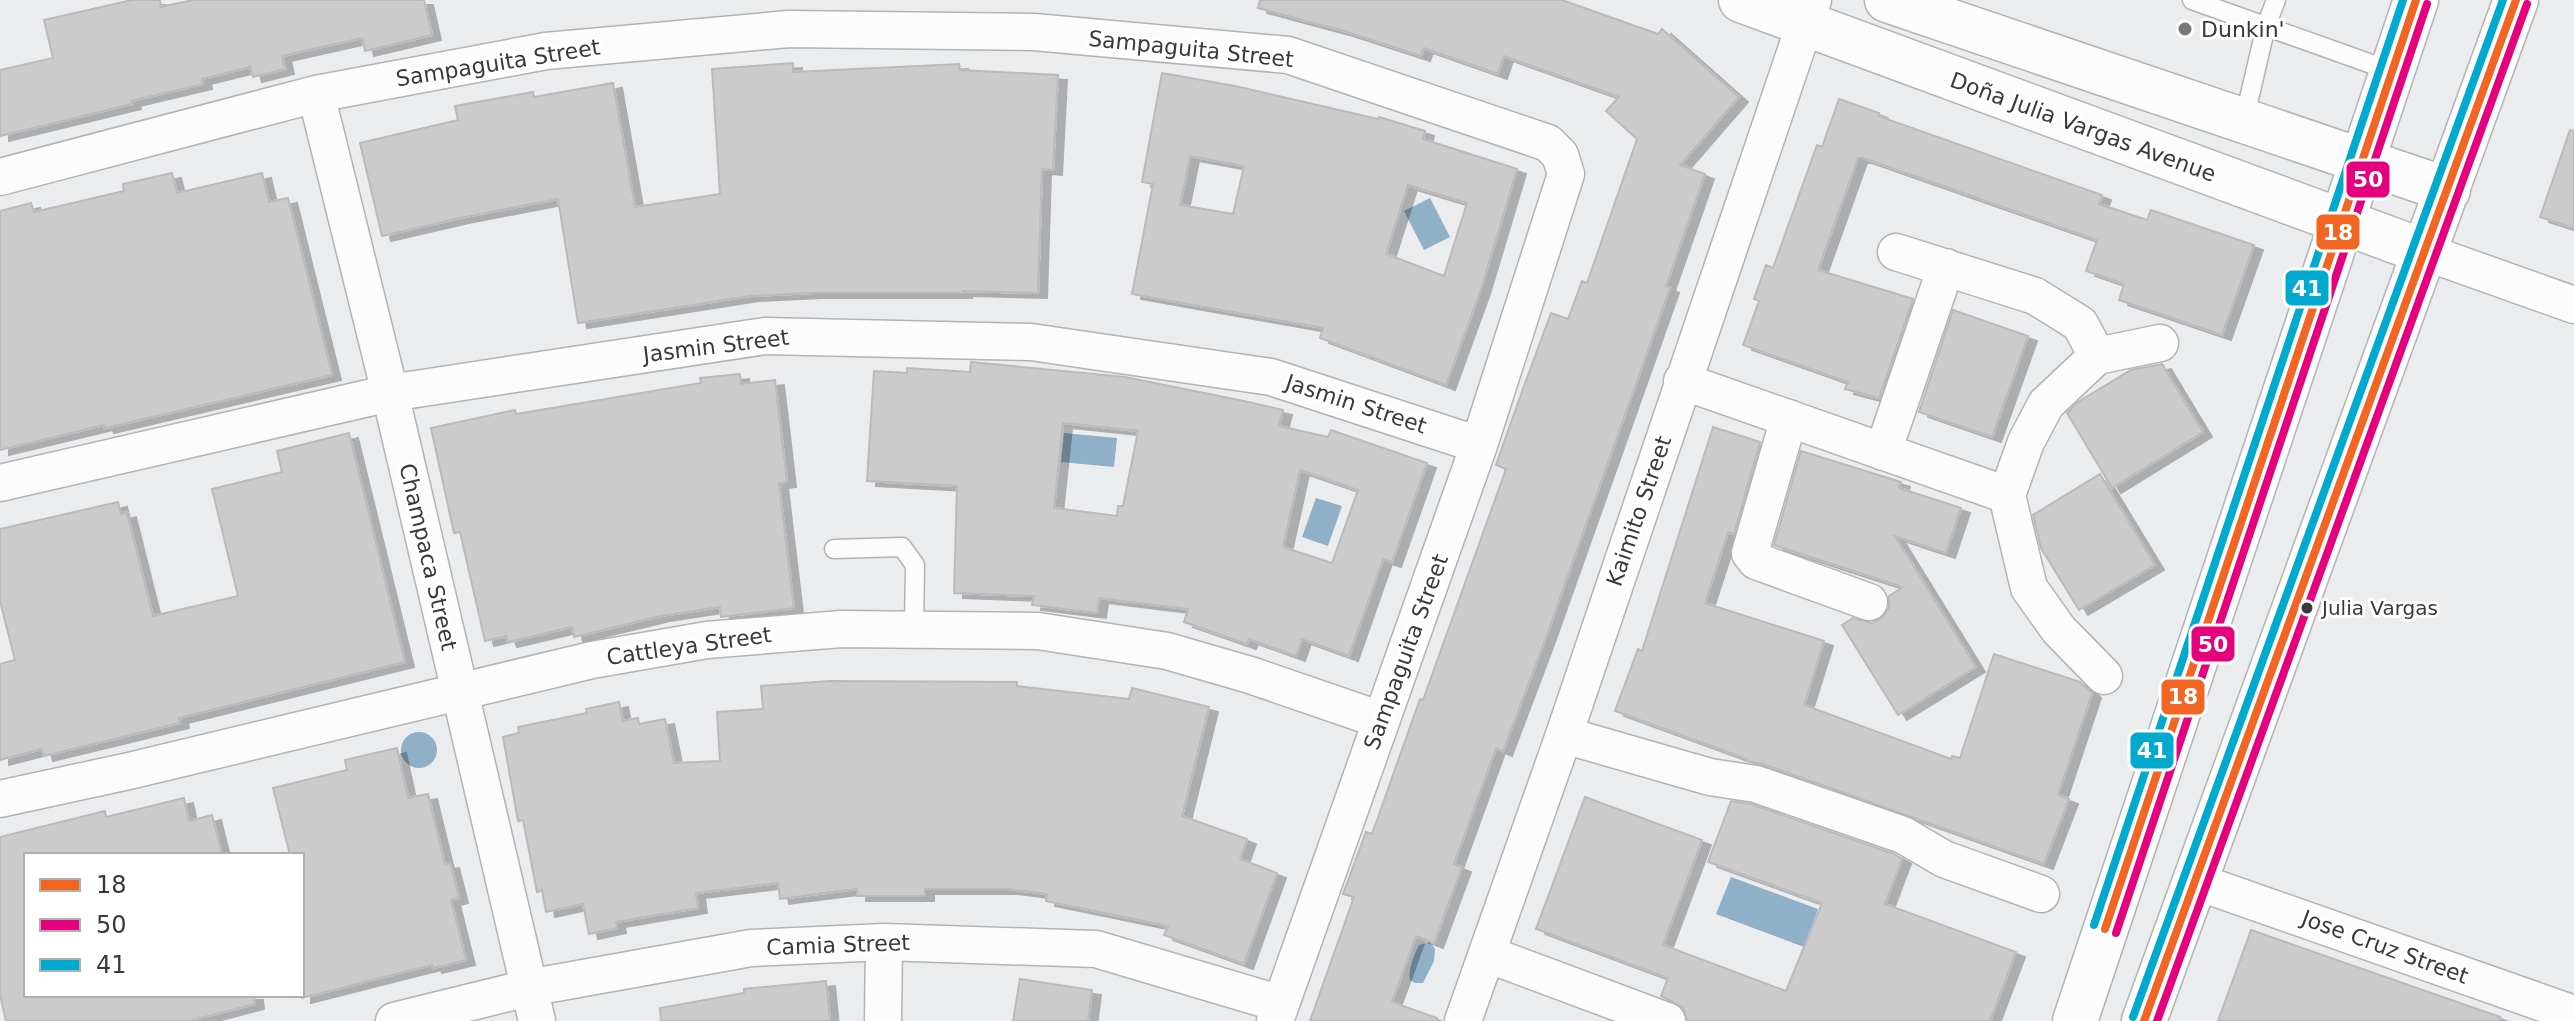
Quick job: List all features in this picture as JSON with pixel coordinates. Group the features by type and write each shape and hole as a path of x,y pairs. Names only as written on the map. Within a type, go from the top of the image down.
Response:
{"main road":[{"name":"Doña Julia Vargas Avenue","path":"1741,0 1809,12 2340,222 2425,252"},
{"path":"1887,0 2448,190"},
{"path":"2075,1021 2416,0"},
{"path":"2144,1021 2516,0"}],"street":[{"name":"Kaimito Street","path":"1463,1021 1564,735 1809,12"},
{"name":"Sampaguita Street","path":"0,177 316,94 546,51 789,29 1034,32 1288,55 1548,143 1560,155 1566,174 1479,445 1278,1012"},
{"name":"Champaca Street","path":"316,94 390,393 533,1004"},
{"path":"1896,252 2035,296 2080,324 2097,356"},
{"path":"2425,252 2574,305"},
{"path":"1883,452 1946,267"},
{"name":"Jasmin Street","path":"0,483 390,393 765,336 1031,342 1271,377 1479,445"},
{"path":"2104,676 2059,630 2029,588 2007,495 2026,442 2046,404 2097,356 2160,343"},
{"path":"1682,381 2007,495"},
{"path":"1789,418 1750,553 1756,561 1869,602"},
{"name":"Cattleya Street","path":"0,799 592,660 707,640 841,629 1038,631 1167,651 1250,675 1381,720"},
{"path":"1564,735 1710,777 1756,784 1903,835 1944,859 2041,894"},
{"name":"Jose Cruz Street","path":"2195,881 2574,1014"},
{"path":"883,1021 884,942"},
{"name":"Camia Street","path":"394,1021 533,1004 751,948 884,942 1096,949 1278,1012"},
{"path":"1487,954 1667,1021"}],"lane":[{"path":"2192,0 2391,71"},
{"path":"2244,120 2266,26 2276,0"},
{"path":"834,549 902,547 915,565 914,629"}],"water":[{"path":"1430,198 1450,237 1424,250 1404,211"},
{"path":"1064,433 1117,438 1114,467 1061,462"},
{"path":"1316,498 1342,506 1328,546 1302,537"},
{"path":"419,732 432,737 437,750 432,763 419,768 406,763 401,750 406,737"},
{"path":"1731,877 1818,909 1804,947 1716,914"},
{"path":"1430,942 1435,949 1434,961 1423,983 1415,983 1410,980 1413,958 1419,945"}],"building":[{"path":"132,0 160,0 161,7 193,0 424,0 432,35 365,51 362,38 282,56 285,69 253,77 250,67 202,79 203,84 131,101 132,104 0,136 0,70 53,58 44,20"},
{"path":"1260,0 1562,0 1658,34 1662,29 1739,97 1680,165 1705,174 1666,286 1670,288 1545,640 1503,751 1496,748 1454,864 1462,867 1434,943 1416,936 1392,1002 1437,1018 1436,1021 1310,1021 1354,897 1343,894 1366,832 1372,834 1506,469 1496,465 1551,313 1568,319 1582,281 1587,283 1637,139 1606,111 1619,97 1504,56 1498,74 1424,48 1421,56 1258,8"},
{"path":"793,63 793,72 959,64 960,70 1058,75 1053,170 1042,169 1038,293 963,291 750,296 578,323 558,199 382,236 360,143 458,120 455,106 533,92 534,97 613,83 635,207 720,194 712,69"},
{"path":"1162,73 1379,117 1425,131 1423,139 1517,169 1481,289 1446,385 1320,338 1323,328 1132,294 1153,184 1142,182","holes":["1190,156 1244,166 1233,214 1180,205","1408,185 1467,203 1444,276 1386,254"]},
{"path":"1839,99 1879,113 1878,116 2102,195 2099,204 2147,220 2151,210 2254,245 2222,335 2119,300 2124,284 2086,271 2097,240 1858,158 1818,270 1913,299 1879,398 1845,389 1848,382 1743,345 1759,301 1754,299 1766,265 1773,268 1817,145 1822,147"},
{"path":"2570,130 2574,131 2574,228 2540,217"},
{"path":"172,173 177,193 262,173 269,202 288,198 332,375 0,450 0,211 31,203 34,212 124,191 123,184"},
{"path":"1953,310 2028,336 1992,437 1919,412"},
{"path":"971,362 1125,377 1283,410 1279,426 1328,437 1331,430 1427,463 1392,562 1383,559 1349,656 1302,639 1296,656 1249,639 1247,644 1184,622 1188,609 1099,598 1097,613 1032,605 1034,596 954,593 957,486 867,481 874,371 907,373 907,368 970,372","holes":["1063,423 1138,431 1123,506 1118,506 1117,516 1054,508","1300,470 1358,490 1332,563 1283,547"]},
{"path":"2162,364 2203,432 2112,488 2067,413 2078,402 2131,370"},
{"path":"740,374 741,384 775,380 787,482 779,483 794,608 721,617 720,607 661,616 574,637 572,627 508,642 506,636 485,641 460,532 454,533 431,428 515,410 516,414 701,383 700,378"},
{"path":"1713,427 1760,442 1734,534 1728,532 1705,603 1824,641 1804,705 1951,759 1952,756 1960,758 1994,654 2080,682 2092,693 2058,795 2069,799 2044,864 1763,764 1746,761 1615,711 1638,649 1642,651"},
{"path":"349,433 405,662 179,718 180,723 44,756 42,749 0,760 0,664 15,660 0,601 0,529 118,502 121,514 127,512 153,616 238,596 212,489 282,472 277,451"},
{"path":"1801,451 1901,482 1899,488 1961,508 1946,553 1895,536 1976,667 1898,715 1842,625 1853,618 1872,623 1882,618 1889,608 1889,596 1903,587 1774,545"},
{"path":"2100,474 2155,565 2079,610 2041,548 2033,515"},
{"path":"830,681 1017,682 1017,686 1129,699 1132,688 1209,707 1182,816 1247,839 1240,859 1277,873 1244,964 1164,935 1168,926 1046,901 1047,894 1009,889 925,889 925,896 857,896 857,889 780,899 778,883 696,893 698,908 616,922 617,928 589,934 583,904 546,912 542,890 537,892 523,820 518,821 503,737 519,733 518,727 587,713 586,709 619,702 623,721 638,718 639,724 665,719 674,763 720,761 717,712 763,709 761,686"},
{"path":"397,748 408,798 428,794 445,864 450,863 459,898 451,900 466,960 433,968 432,965 302,998 304,853 289,853 273,788 347,770 345,760"},
{"path":"1585,797 1702,840 1663,945 1786,991 1822,903 1708,862 1731,801 1751,804 1894,854 1902,859 1885,904 2016,952 1990,1021 1687,1021 1683,1007 1661,996 1668,978 1536,929"},
{"path":"184,798 189,821 212,815 222,853 24,853 24,997 254,997 255,1004 189,1021 6,1021 0,995 0,837 105,811 106,817"},
{"path":"2251,930 2500,1017 2499,1021 2218,1021"},
{"path":"1020,979 1092,990 1088,1021 1013,1021"},
{"path":"826,981 830,1021 661,1021 660,1008 744,993 744,989"}],"transit line":[{"name":"41","path":"2094,925 2403,0"},
{"name":"18","path":"2105,929 2416,0"},
{"name":"41","path":"2133,1017 2503,0"},
{"name":"18","path":"2144,1021 2516,0"},
{"name":"50","path":"2116,933 2427,4"},
{"name":"50","path":"2157,1021 2527,4"}],"place":[{"name":"Dunkin'","path":"2185,29"},
{"name":"Julia Vargas","path":"2307,608"}]}
